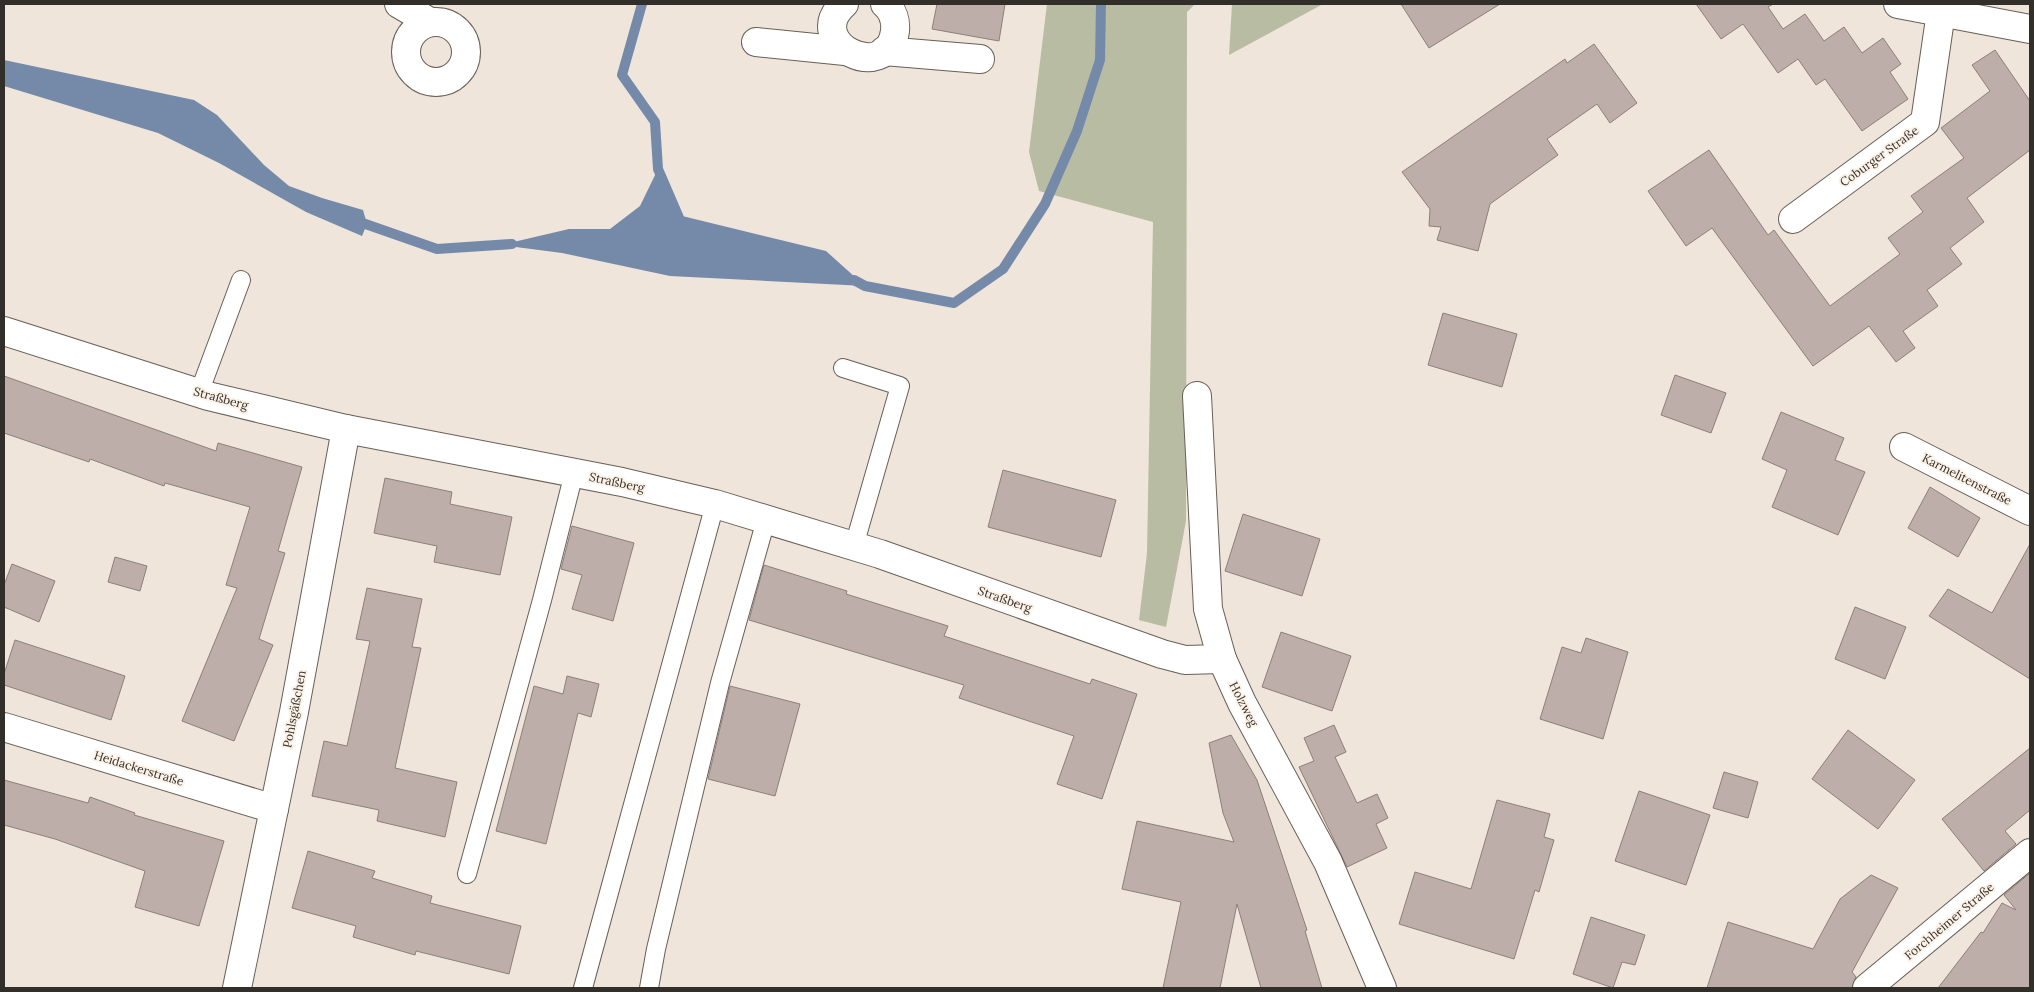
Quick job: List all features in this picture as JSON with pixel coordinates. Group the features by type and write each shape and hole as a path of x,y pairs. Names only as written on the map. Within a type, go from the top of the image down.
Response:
{"street":[{"path":"399,4 430,22"},
{"path":"842,4 833,24 838,44 854,56 864,58 884,51 980,59"},
{"path":"884,51 890,44 896,24 893,14 885,4"},
{"path":"1898,4 2030,30"},
{"name":"Coburger Straße","path":"1793,220 1925,122 1941,12"},
{"path":"756,42 845,51"},
{"name":"Straßberg","path":"4,331 199,393 346,429 574,473 715,504 854,546 1162,654 1185,660 1222,659"},
{"name":"Holzweg","path":"1197,396 1208,609 1222,659 1242,702 1328,862 1382,988"},
{"name":"Pohlsgäßchen","path":"237,988 274,809 346,429"},
{"name":"Karmelitenstraße","path":"1904,447 2030,511"},
{"name":"Heidackerstraße","path":"4,727 274,809"},
{"name":"Forchheimer Straße","path":"1867,988 2030,853"}],"lane":[{"path":"199,393 241,280"},
{"path":"843,368 900,386 854,546"},
{"path":"468,874 542,600 574,473"},
{"path":"583,988 715,504"},
{"path":"649,988 656,949 720,682 766,520"}],"green space":[{"path":"1047,4 1195,4 1187,12 1186,521 1166,627 1139,620 1147,553 1153,222 1039,191 1029,152"},
{"path":"1232,4 1323,4 1229,55"}],"water":[{"path":"4,60 194,100 217,115 264,165 289,186 363,210 367,224 362,236 306,212 219,163 158,133 4,86"},
{"path":"658,169 674,214 826,251 865,286 670,276 562,253 500,245 569,229 610,229 640,206"}],"building":[{"path":"937,4 1005,4 999,41 932,29"},
{"path":"1401,4 1500,4 1429,48"},
{"path":"1696,4 1773,4 1768,7 1783,29 1805,14 1824,41 1844,27 1862,53 1883,38 1901,64 1890,72 1908,99 1862,131 1825,79 1816,85 1798,59 1778,73 1743,24 1721,39"},
{"path":"1594,44 1637,103 1610,123 1597,104 1547,139 1558,155 1490,204 1478,251 1437,240 1441,227 1429,226 1430,209 1402,172 1565,59 1567,63"},
{"path":"1995,50 2030,101 2030,150 1967,198 1984,222 1950,248 1962,264 1927,290 1938,306 1903,331 1915,348 1896,362 1869,326 1813,366 1712,228 1686,246 1648,191 1709,150 1768,235 1774,230 1830,306 1900,254 1888,238 1923,212 1911,196 1964,158 1941,128 1990,91 1972,65"},
{"path":"1443,313 1517,334 1502,387 1428,365"},
{"path":"1675,375 1726,393 1711,433 1661,415"},
{"path":"4,376 216,451 218,443 302,467 278,551 285,553 259,639 273,645 234,741 182,721 237,588 226,585 250,507 165,483 164,486 90,459 89,462 4,433"},
{"path":"1781,412 1844,438 1835,460 1865,472 1838,535 1772,507 1787,470 1762,459"},
{"path":"1003,470 1116,500 1101,557 988,527"},
{"path":"385,478 452,492 450,504 512,517 500,575 434,562 437,546 374,533"},
{"path":"1930,487 1980,518 1958,557 1908,528"},
{"path":"1243,514 1320,539 1302,596 1225,571"},
{"path":"572,526 634,543 613,621 572,609 582,575 561,569"},
{"path":"2030,544 2030,679 1929,616 1948,589 1992,613"},
{"path":"115,557 147,566 140,591 108,582"},
{"path":"12,564 55,581 39,622 4,607 4,585"},
{"path":"764,565 847,591 846,594 948,626 944,636 1090,684 1092,679 1137,694 1102,799 1057,784 1074,736 959,698 964,685 749,620"},
{"path":"367,588 422,599 412,647 421,648 395,768 457,782 445,837 377,821 379,810 312,796 324,741 347,746 370,641 356,639"},
{"path":"1855,607 1906,627 1885,679 1835,659"},
{"path":"1281,632 1351,656 1332,711 1262,687"},
{"path":"1586,638 1628,652 1603,739 1540,719 1562,647 1581,653"},
{"path":"15,640 125,676 111,720 4,685 4,674"},
{"path":"567,676 599,684 591,717 578,713 546,844 496,831 534,686 563,694"},
{"path":"730,686 800,704 775,796 708,779"},
{"path":"1334,725 1346,752 1335,757 1357,803 1377,794 1388,818 1376,824 1387,848 1347,867 1299,767 1314,761 1304,738"},
{"path":"1848,730 1915,780 1878,829 1812,779"},
{"path":"1231,735 1257,780 1307,930 1305,931 1322,988 1261,988 1237,904 1220,988 1163,988 1181,902 1122,889 1137,821 1234,842 1223,813 1209,743"},
{"path":"2030,748 2030,810 2005,831 2016,844 1984,871 1942,819"},
{"path":"1724,772 1758,782 1748,818 1713,808"},
{"path":"4,780 88,803 90,797 135,813 134,815 224,841 199,926 135,907 145,871 55,839 4,825"},
{"path":"1639,791 1710,815 1686,885 1615,861"},
{"path":"1497,800 1550,814 1544,837 1554,840 1539,892 1535,890 1514,959 1399,924 1415,872 1471,889"},
{"path":"308,851 375,871 372,878 432,896 430,903 521,926 509,974 416,951 415,955 353,937 356,926 292,908"},
{"path":"2030,873 2030,988 1938,988 1981,932 1983,933 2002,903 2016,910 2004,895"},
{"path":"1871,875 1898,888 1852,972 1856,977 1852,988 1707,988 1728,922 1813,949 1840,899"},
{"path":"1591,917 1645,935 1635,965 1622,962 1613,988 1573,974"}],"waterway":[{"path":"642,4 622,75 655,122 658,169 683,227"},
{"path":"854,280 865,286 954,303 1003,269 1045,204 1077,131 1100,60 1101,4"},
{"path":"354,220 437,249 512,244"}]}
